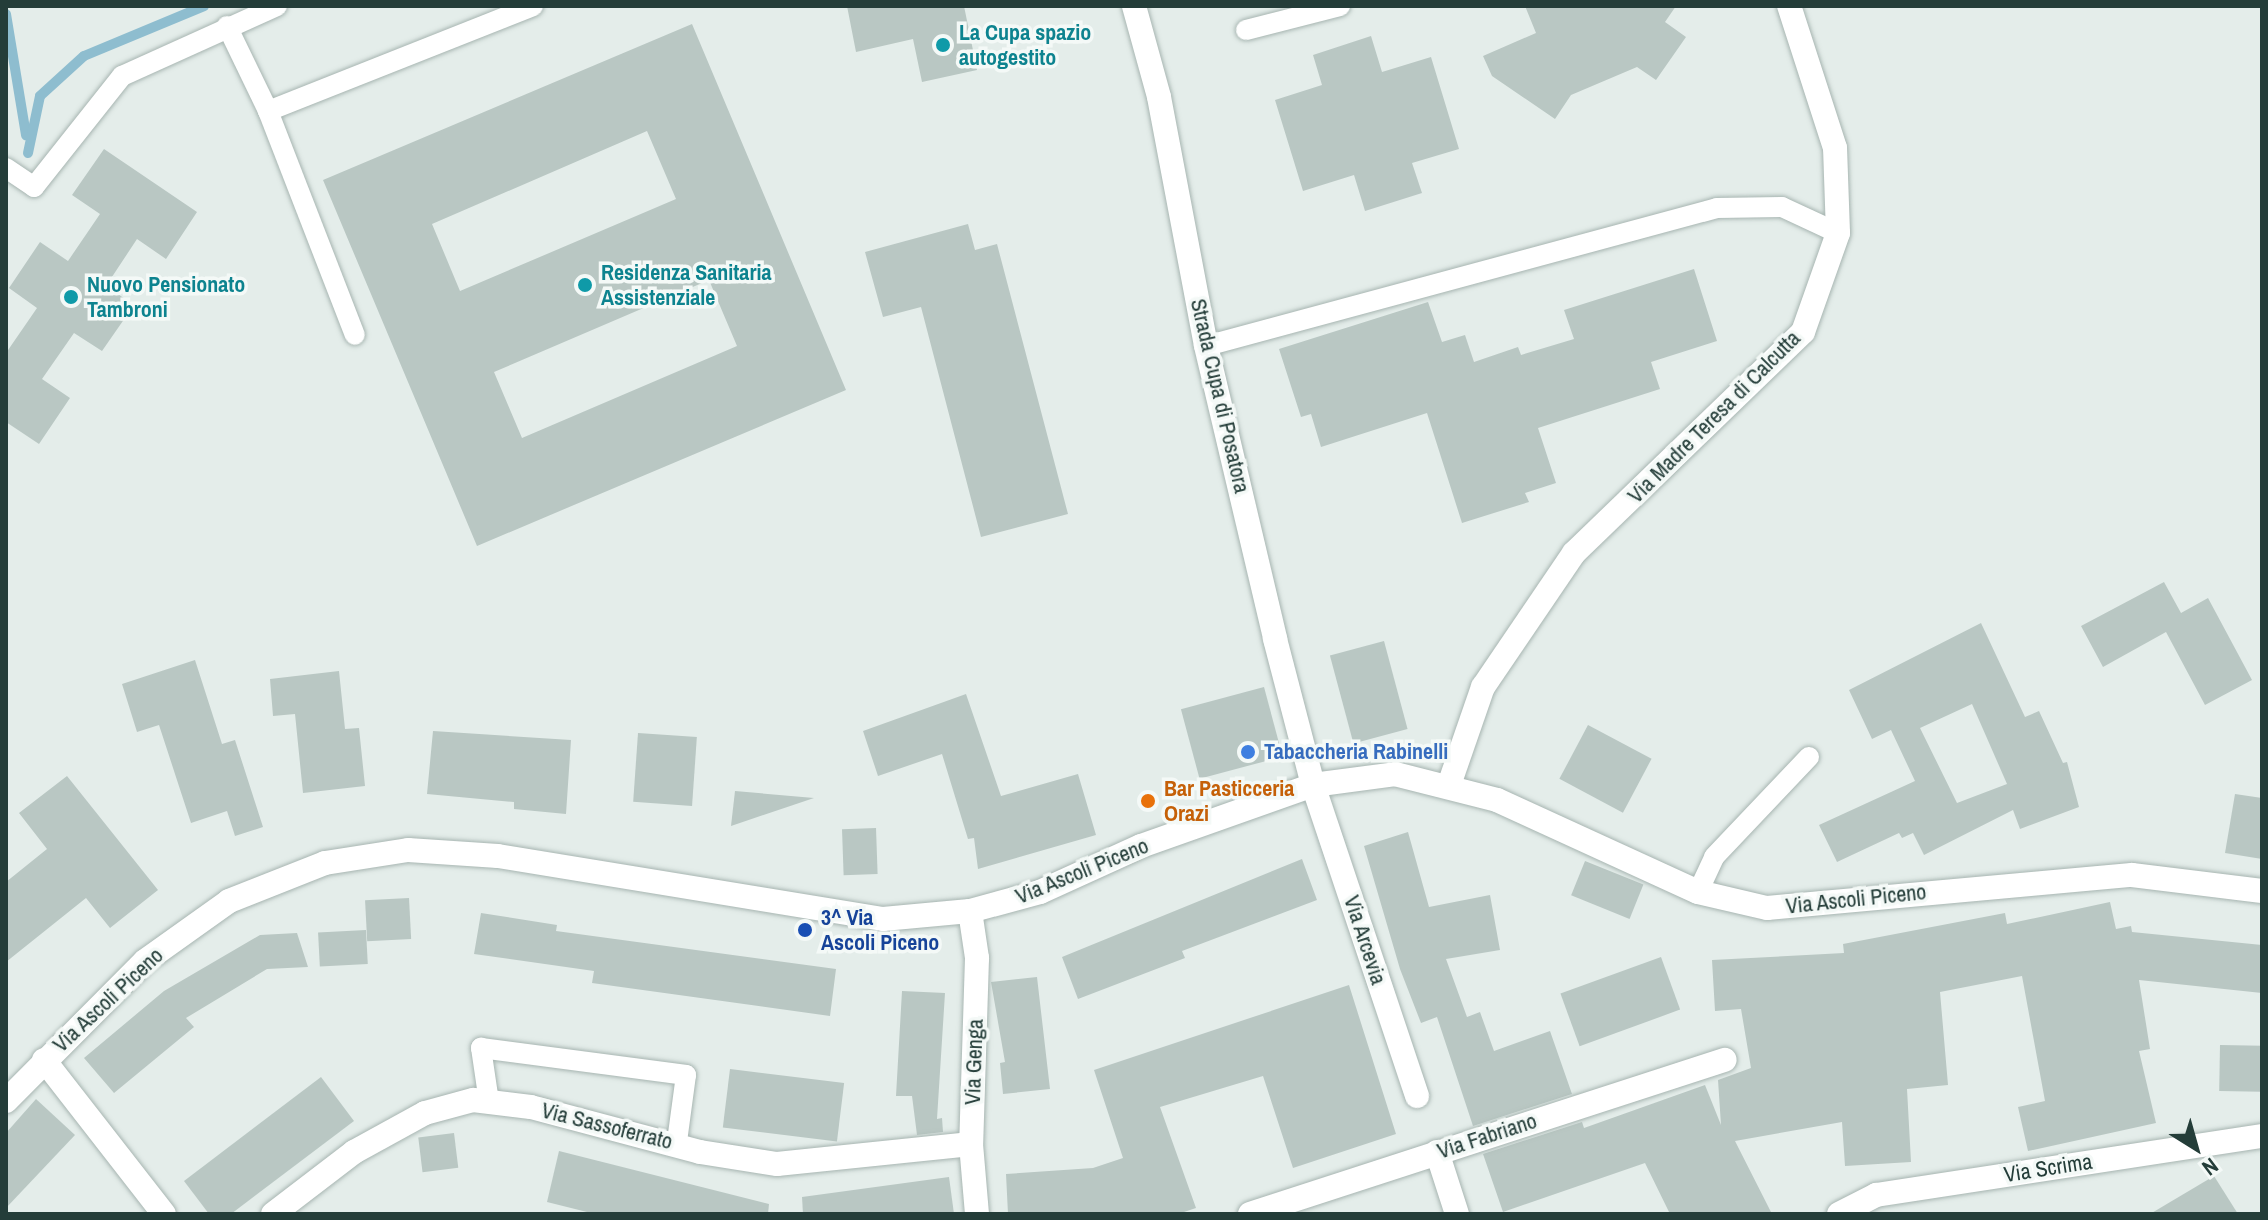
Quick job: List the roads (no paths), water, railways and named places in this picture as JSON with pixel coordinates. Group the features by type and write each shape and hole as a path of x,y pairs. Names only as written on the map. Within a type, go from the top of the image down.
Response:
{"street":[{"name":"Strada Cupa di Posatora","path":"1134,6 1159,97 1206,346 1313,785"},
{"name":"Via Madre Teresa di Calcutta","path":"1449,785 1483,687 1574,553 1803,332 1838,233 1835,148 1789,6"},
{"name":"Via Ascoli Piceno","path":"6,1101 145,961 229,901 325,863 408,850 498,856 883,919 970,911 1040,892 1141,846 1313,785 1395,774 1449,785 1497,800 1698,892 1767,908 2132,875 2262,891"},
{"name":"Via Arcevia","path":"1313,785 1417,1096"},
{"name":"Via Genga","path":"970,911 977,958 971,1144 977,1214"},
{"path":"44,1060 164,1214"},
{"name":"Via Fabriano","path":"1250,1214 1725,1060"},
{"name":"Via Sassoferrato","path":"273,1214 354,1152 425,1113 473,1100 677,1142 700,1152 777,1164 971,1144"},
{"name":"Via Scrima","path":"1839,1214 1876,1195 2262,1136"},
{"path":"1437,1152 1457,1214"}],"lane":[{"path":"6,168 34,187 122,76 277,6"},
{"path":"268,111 533,6"},
{"path":"1246,30 1340,6"},
{"path":"227,26 268,111 355,335"},
{"path":"1206,346 1717,208 1782,207 1838,233"},
{"path":"1698,892 1714,857 1809,757"},
{"path":"489,1102 481,1048 686,1075 677,1142"}],"waterway":[{"path":"28,153 40,96 84,56 204,6"},
{"path":"6,14 26,135"}],"place":[{"name":"La Cupa spazio autogestito","path":"943,45"},
{"name":"Residenza Sanitaria Assistenziale","path":"585,285"},
{"name":"Nuovo Pensionato Tambroni","path":"71,297"},
{"name":"Tabaccheria Rabinelli","path":"1248,752"},
{"name":"Bar Pasticceria Orazi","path":"1148,801"},
{"name":"3^ Via Ascoli Piceno","path":"805,930"}]}
